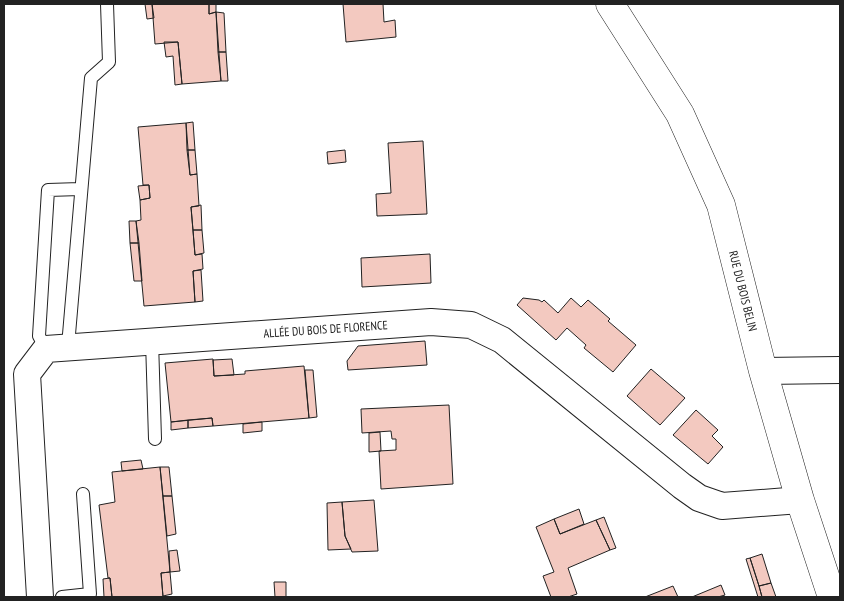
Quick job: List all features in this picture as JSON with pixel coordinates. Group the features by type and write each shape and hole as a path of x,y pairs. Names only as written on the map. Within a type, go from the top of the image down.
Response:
{"street":[{"name":"RUE DU BOIS BELIN","path":"610,4 680,114 721,206 763,371 800,500 832,597"},
{"name":"ALLÉE DU BOIS DE FLORENCE","path":"57,348 431,322 471,326 502,340 699,498 722,506 800,500"},
{"path":"40,597 27,374 57,348"},
{"path":"763,371 840,370"}],"lane":[{"path":"80,189 48,190 39,336 57,348 80,189 91,78 109,62 108,4"},
{"path":"152,341 155,439"},
{"path":"62,597 90,594 83,494"}],"building":[{"path":"145,4 152,4 154,18 147,19"},
{"path":"152,4 209,4 209,14 216,12 221,81 182,84 178,42 155,44"},
{"path":"209,4 216,4 216,12 209,14"},
{"path":"343,4 383,4 384,22 395,20 396,37 346,42"},
{"path":"216,12 224,13 226,52 218,52"},
{"path":"164,42 178,42 182,84 175,85 173,56 166,57"},
{"path":"218,52 226,52 228,81 221,81"},
{"path":"193,122 195,150 187,150 186,123"},
{"path":"186,123 190,175 197,174 199,206 191,207 195,255 202,254 203,269 193,271 195,302 144,306 136,221 141,220 140,200 150,198 149,185 143,185 138,127"},
{"path":"423,141 427,214 377,216 376,194 391,193 388,143"},
{"path":"187,150 195,150 197,174 190,175"},
{"path":"345,150 346,162 328,164 327,152"},
{"path":"149,185 150,198 140,200 138,186"},
{"path":"201,205 202,230 193,230 191,207"},
{"path":"129,221 136,221 139,243 130,243"},
{"path":"193,230 202,230 204,253 195,255"},
{"path":"130,243 139,243 142,281 134,281"},
{"path":"430,254 431,283 362,287 361,258"},
{"path":"201,270 203,301 195,302 193,271"},
{"path":"523,298 542,302 544,300 558,313 571,298 581,307 588,300 610,319 608,321 636,345 613,372 584,348 586,345 567,328 556,340 517,305"},
{"path":"425,341 427,365 348,370 347,361 358,346"},
{"path":"213,359 214,376 245,374 245,371 304,366 309,418 213,426 212,418 171,422 165,363"},
{"path":"232,359 234,375 214,376 213,360"},
{"path":"651,369 685,398 660,425 627,396"},
{"path":"305,370 313,370 317,417 309,418"},
{"path":"449,405 453,484 381,489 379,451 396,450 396,439 392,439 391,431 362,433 361,409"},
{"path":"696,410 718,430 712,436 723,447 708,464 673,435"},
{"path":"212,418 213,426 188,428 188,420"},
{"path":"188,420 188,428 171,430 171,422"},
{"path":"262,422 262,431 243,433 243,424"},
{"path":"380,432 381,451 369,452 369,433"},
{"path":"141,460 143,469 122,471 121,462"},
{"path":"160,467 170,572 161,573 163,597 112,597 99,505 115,502 112,472"},
{"path":"160,467 169,467 172,496 163,496"},
{"path":"163,496 172,496 176,534 167,536"},
{"path":"374,500 378,551 352,552 345,536 342,502"},
{"path":"342,502 345,536 351,549 328,550 327,503"},
{"path":"579,509 584,524 560,534 554,519"},
{"path":"604,517 616,548 610,550 596,520"},
{"path":"554,519 560,534 596,520 610,550 568,568 577,594 568,597 551,597 543,576 554,572 536,527"},
{"path":"177,550 180,571 170,572 169,551"},
{"path":"762,554 771,583 759,586 750,558"},
{"path":"750,558 762,597 758,597 746,559"},
{"path":"170,572 172,594 163,596 161,573"},
{"path":"110,578 112,597 104,597 103,579"},
{"path":"274,582 286,582 286,597 275,597"},
{"path":"771,583 776,597 762,597 759,586"},
{"path":"721,585 725,595 718,597 692,597"},
{"path":"673,586 678,597 645,597"}]}
